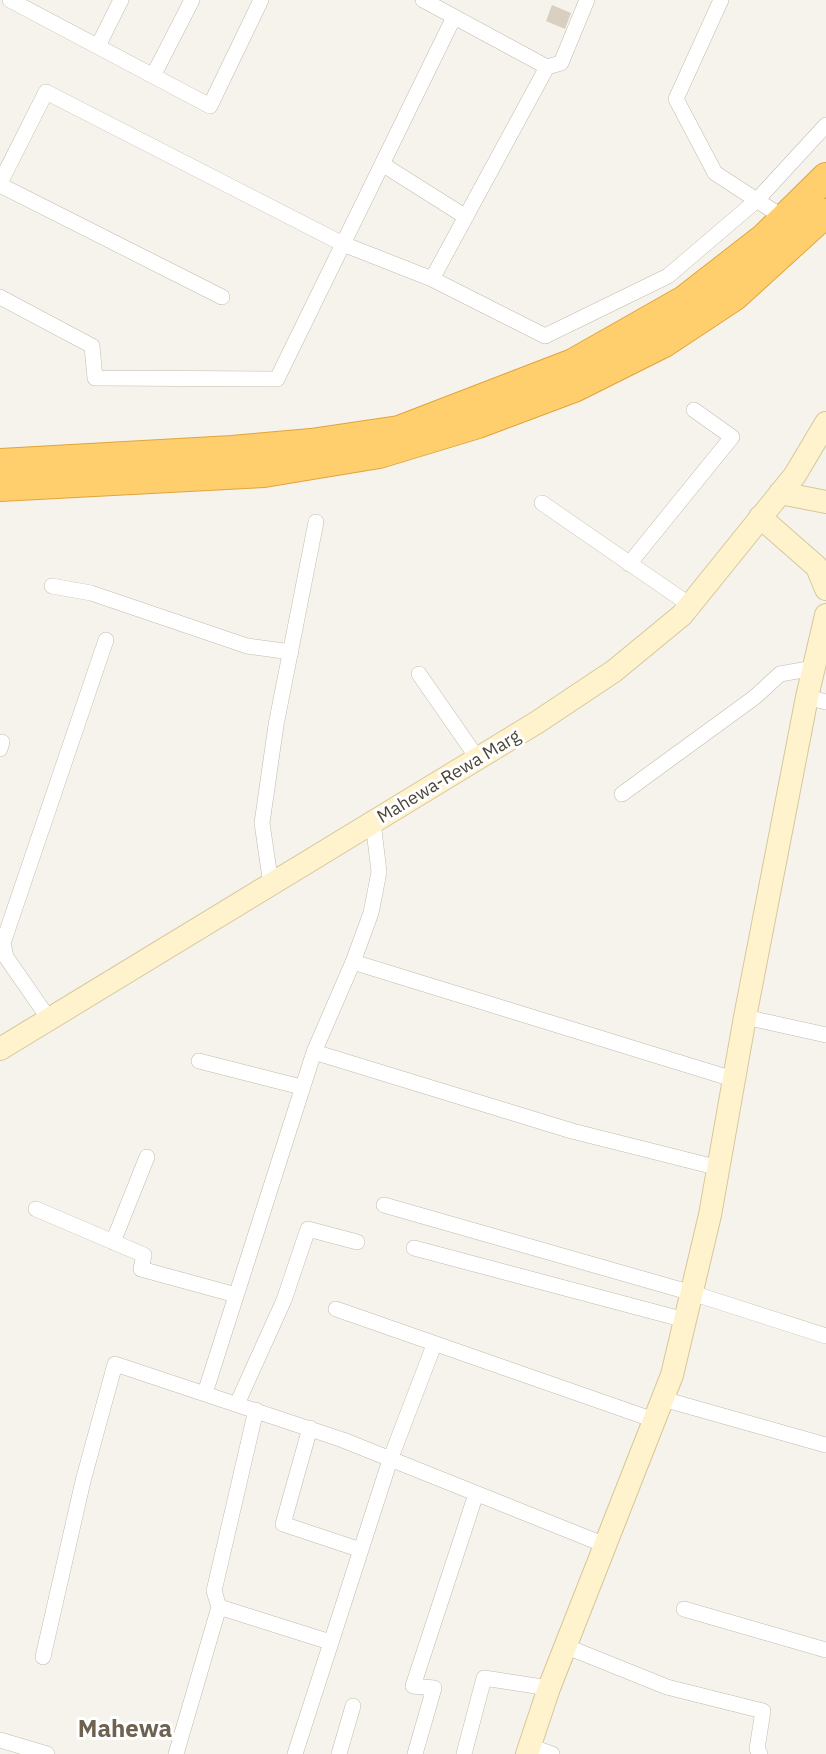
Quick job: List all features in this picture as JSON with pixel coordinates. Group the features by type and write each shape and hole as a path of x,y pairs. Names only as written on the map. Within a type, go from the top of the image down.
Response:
{"highway":[{"path":"0,463 232,450 311,443 399,430 573,363 684,300 765,237 826,177"},
{"path":"0,488 264,473 379,454 478,424 574,388 664,343 735,296 826,213"}],"street":[{"path":"10,0 210,106 261,0"},
{"path":"98,46 121,0"},
{"path":"153,76 192,0"},
{"path":"423,0 547,67 561,63 587,0"},
{"path":"721,0 676,99 715,173 784,218"},
{"path":"0,297 92,346 95,378 277,379 454,17"},
{"path":"432,279 547,67"},
{"path":"222,297 0,184 46,92 343,244 432,279 545,336 669,276 757,200 826,125"},
{"path":"382,164 466,217"},
{"path":"629,564 732,437 694,410"},
{"name":"Mahewa-Rewa Marg","path":"0,1049 478,759 614,671 690,606 795,474 826,423"},
{"path":"780,493 826,501"},
{"path":"542,503 690,606"},
{"path":"760,517 817,567 826,589"},
{"path":"271,885 262,823 276,725 316,522"},
{"path":"52,586 91,592 247,646 291,652"},
{"path":"552,1754 529,1750 565,1646 672,1375 692,1293 736,1080 745,1017 817,700 814,668 826,615"},
{"path":"49,1019 6,957 3,943 106,640"},
{"path":"622,794 755,697 780,674 814,668"},
{"path":"419,674 478,759"},
{"path":"205,1393 301,1087 371,913 379,872 373,822"},
{"path":"353,962 736,1080"},
{"path":"745,1017 826,1035"},
{"path":"314,1052 572,1131 719,1168"},
{"path":"199,1061 301,1087"},
{"path":"113,1242 147,1156"},
{"path":"384,1205 692,1293 826,1336"},
{"path":"36,1209 144,1255 141,1269 236,1294"},
{"path":"237,1404 284,1300 308,1229 357,1242"},
{"path":"414,1248 685,1320"},
{"path":"336,1309 654,1420"},
{"path":"295,1754 390,1460 434,1345"},
{"path":"43,1657 83,1481 115,1364 310,1428 605,1545"},
{"path":"663,1398 826,1445"},
{"path":"176,1754 219,1608 214,1591 256,1410"},
{"path":"310,1428 284,1524 361,1550"},
{"path":"415,1754 434,1688 413,1686 476,1494"},
{"path":"219,1608 330,1642"},
{"path":"684,1609 826,1650"},
{"path":"565,1646 667,1687 763,1711 757,1749 760,1754"},
{"path":"464,1754 484,1677 549,1688"},
{"path":"339,1754 353,1706"},
{"path":"0,1740 47,1754"}],"building":[{"path":"552,5 571,13 565,29 546,21"}],"district":[{"name":"Mahewa","path":"125,1730"}]}
